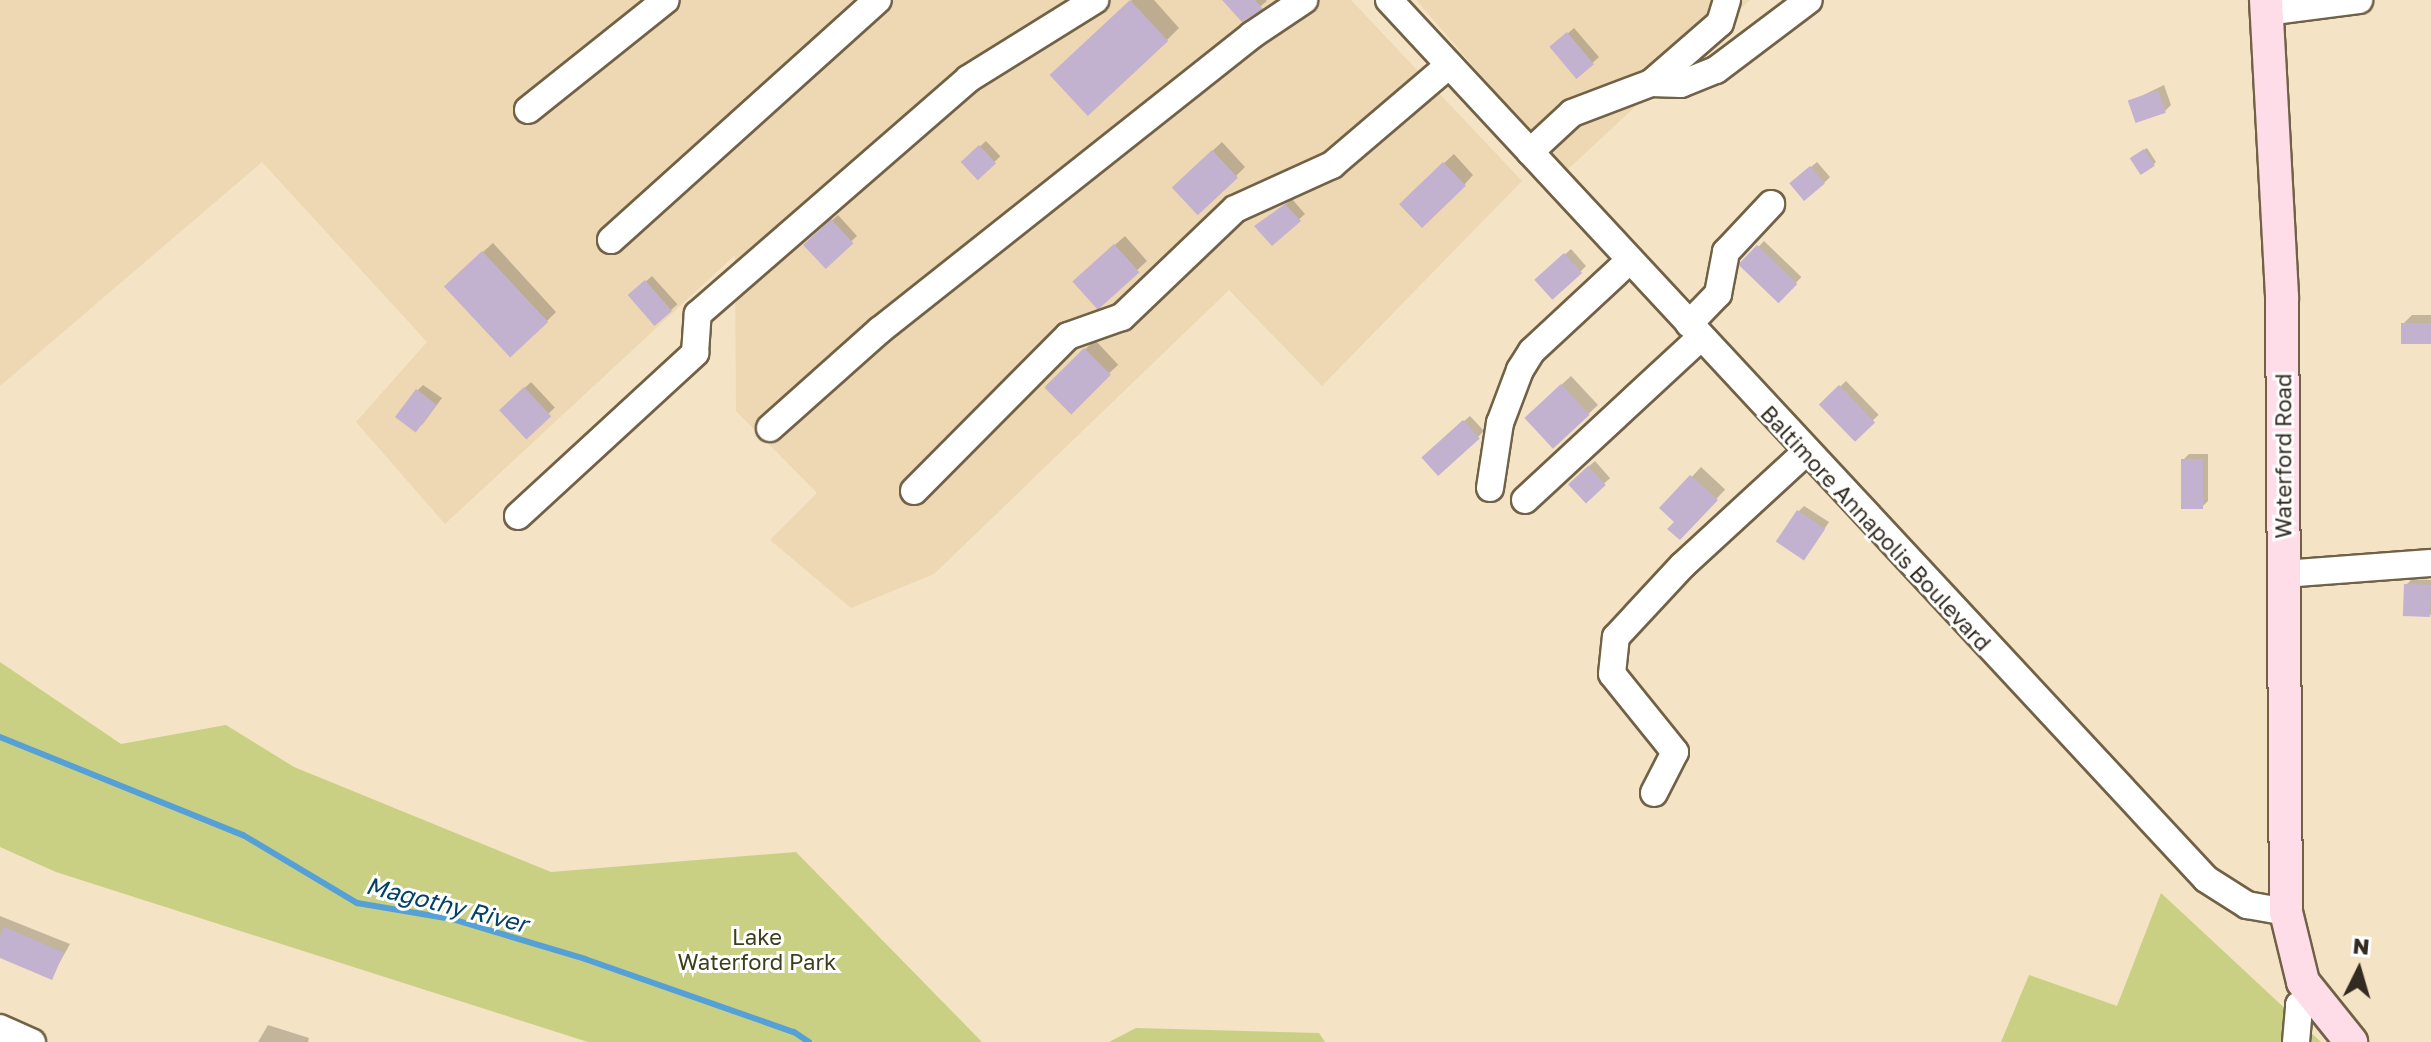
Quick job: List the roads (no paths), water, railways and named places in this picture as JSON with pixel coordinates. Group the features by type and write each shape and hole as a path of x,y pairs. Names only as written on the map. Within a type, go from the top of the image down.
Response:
{"main road":[{"name":"Waterford Road","path":"2266,6 2280,227 2286,912"},
{"path":"2286,912 2295,960 2313,997 2351,1042"}],"street":[{"path":"528,110 666,0"},
{"path":"611,240 878,0"},
{"path":"518,516 695,353 698,314 968,79 1095,0"},
{"path":"770,428 880,330 1252,35 1304,0"},
{"name":"Baltimore Annapolis Boulevard","path":"1389,0 2206,879 2247,905 2286,912"},
{"path":"1530,152 1572,113 1651,83 1720,23 1727,0"},
{"path":"1651,83 1681,84 1716,70 1809,0"},
{"path":"2266,6 2359,0"},
{"path":"914,491 1068,336 1122,317 1235,209 1332,165 1449,65"},
{"path":"1525,500 1695,331 1718,294 1726,252 1771,204"},
{"path":"1490,488 1500,423 1520,370 1532,351 1630,260"},
{"path":"1654,793 1675,752 1612,674 1616,637 1683,565 1806,452"},
{"path":"2283,574 2431,563"},
{"path":"2296,1042 2299,1005 2313,997"},
{"path":"0,1028 32,1042"}],"waterway":[{"name":"Magothy River","path":"0,737 243,835 357,903 452,919 585,959 794,1032 809,1042"}],"park label":[{"name":"Lake Waterford Park","path":"757,948"}]}
